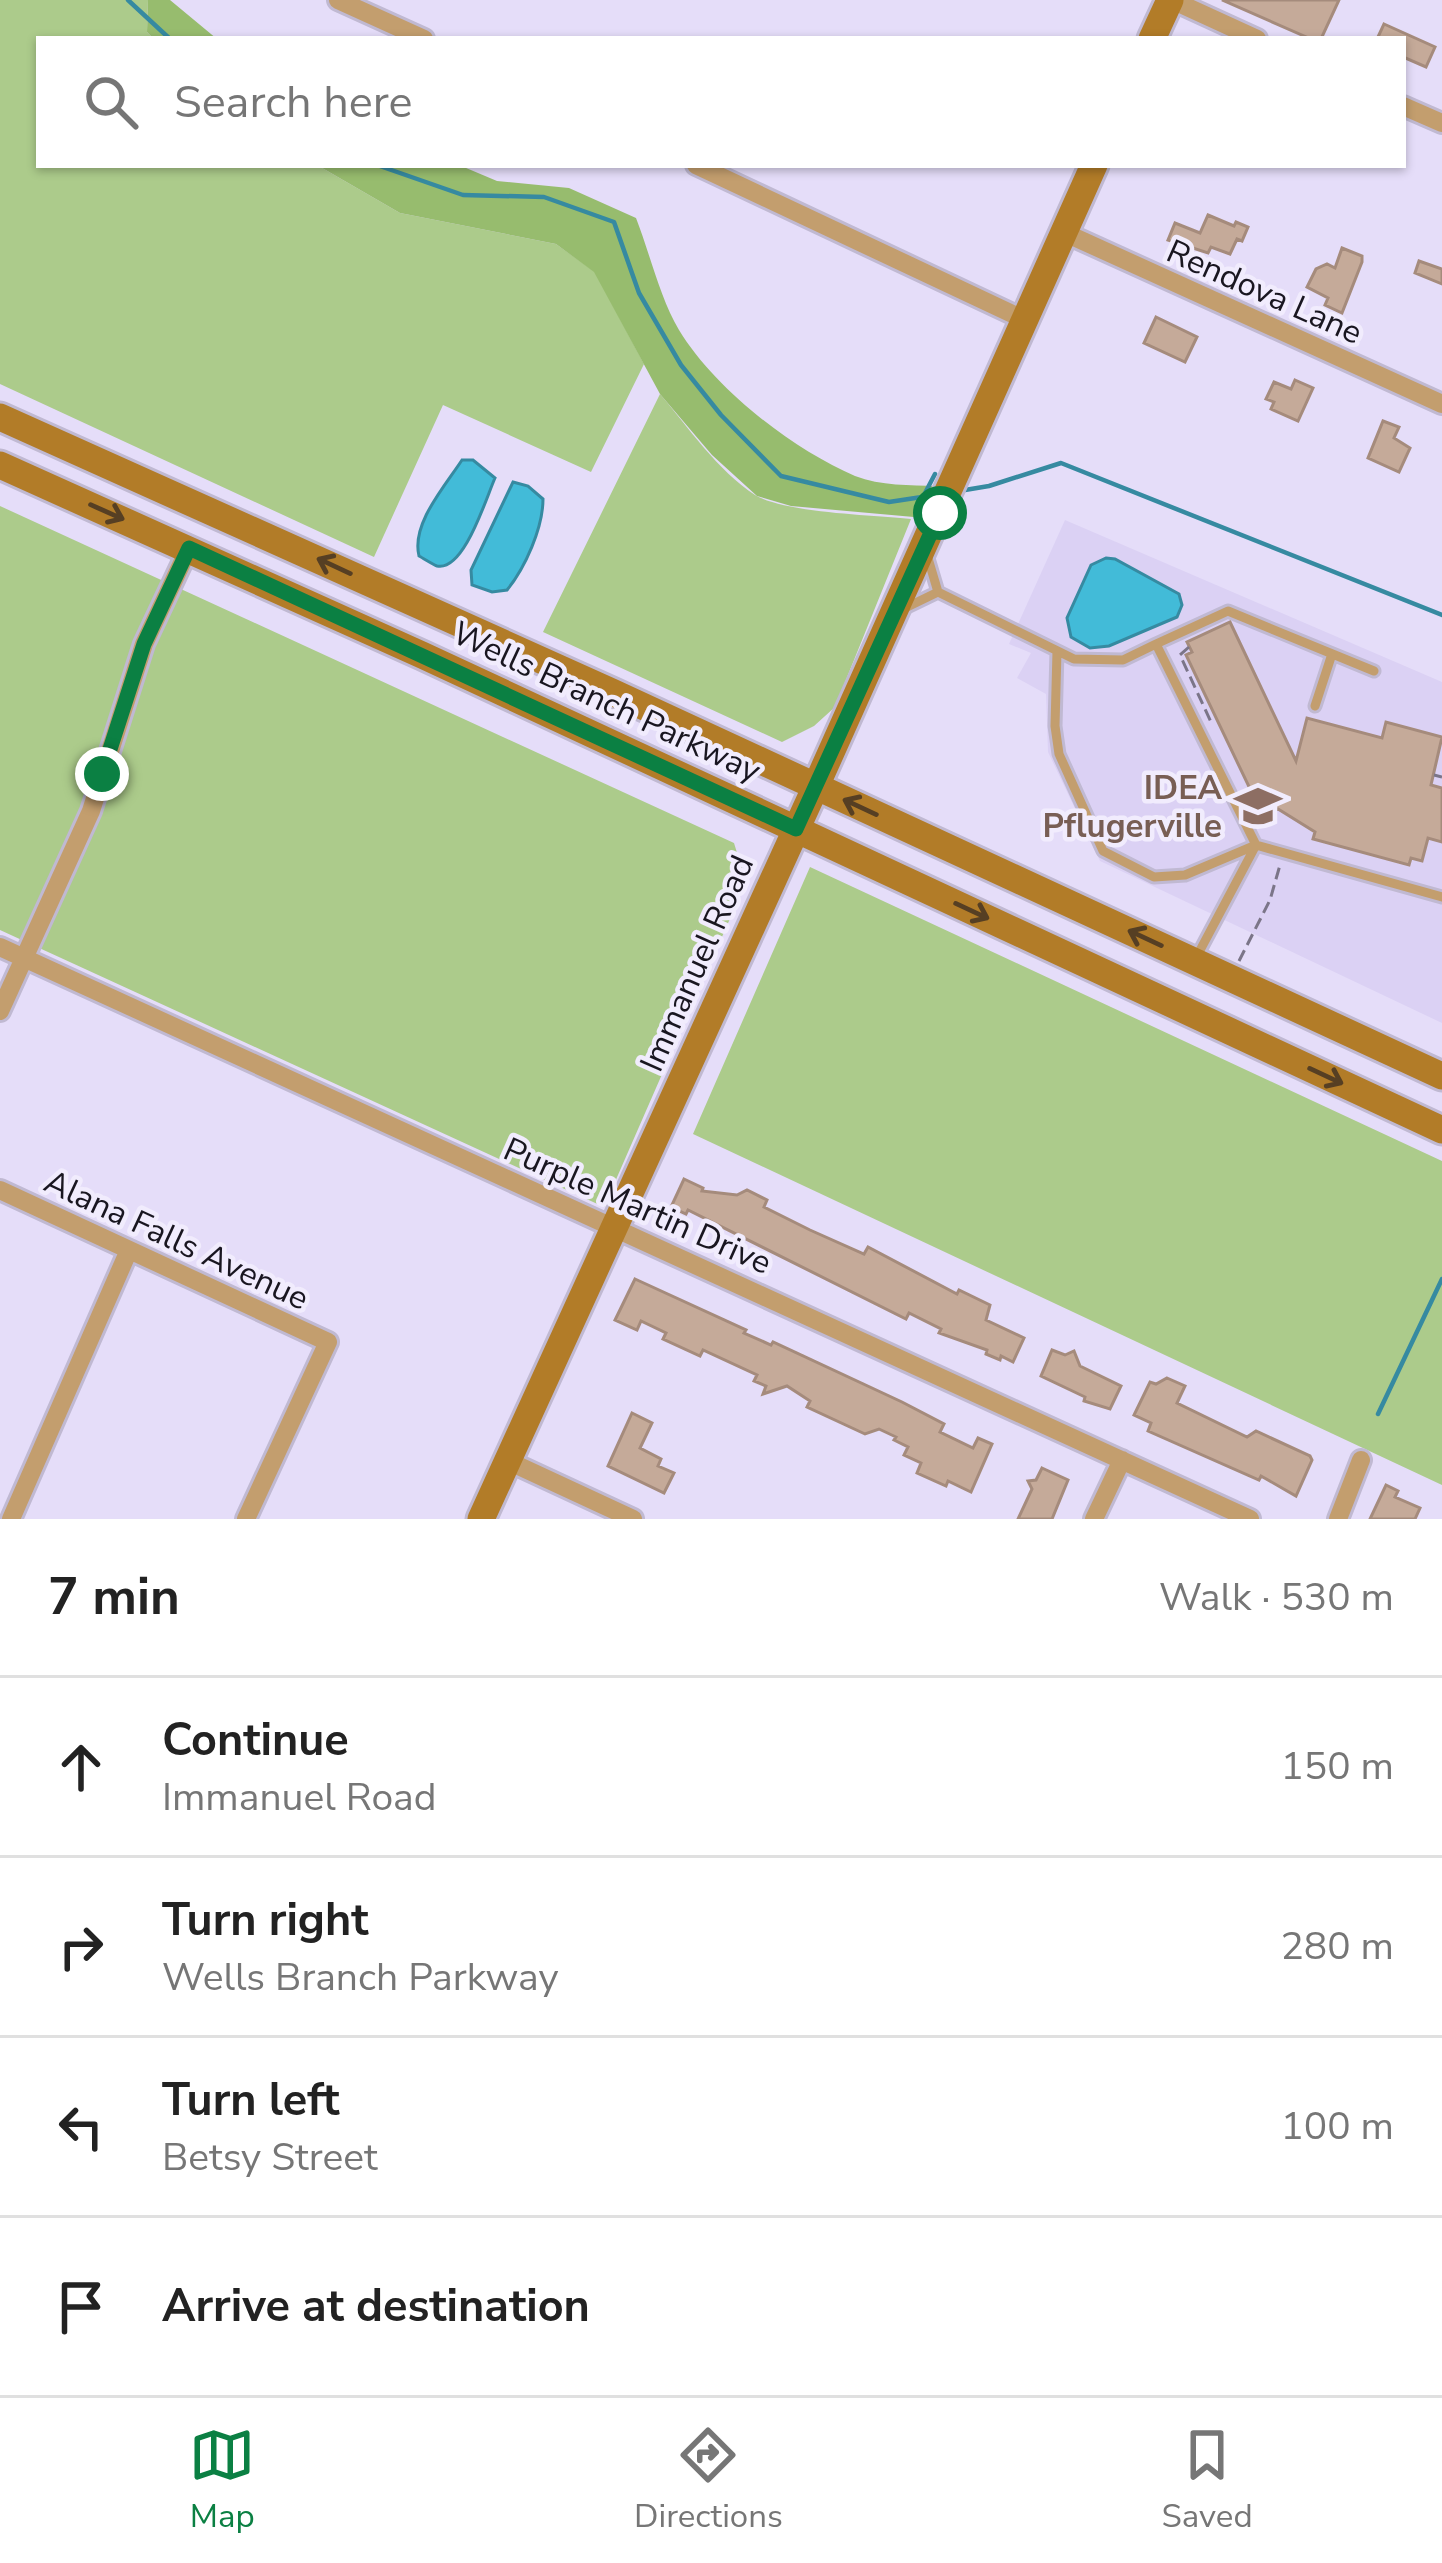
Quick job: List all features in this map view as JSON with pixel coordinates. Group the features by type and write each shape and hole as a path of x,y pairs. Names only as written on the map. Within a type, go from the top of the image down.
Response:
{"street":[{"path":"338,0 417,36"},
{"path":"1153,36 1171,0 1250,36"},
{"path":"1406,107 1442,123"},
{"path":"702,168 1024,319"},
{"name":"Immanuel Road","path":"481,1519 1093,168"},
{"name":"Rendova Lane","path":"1063,232 1442,404"},
{"name":"Wells Branch Parkway","path":"0,417 1442,1076"},
{"name":"Wells Branch Parkway","path":"0,465 189,548 1442,1130"},
{"path":"0,1011 91,811 144,644 189,548"},
{"name":"Purple Martin Drive","path":"0,947 1250,1519"},
{"name":"Alana Falls Avenue","path":"0,1190 328,1342 246,1519"},
{"path":"11,1519 130,1250"},
{"path":"1094,1519 1121,1460"},
{"path":"1338,1519 1361,1460"},
{"path":"508,1461 633,1519"}],"lane":[{"path":"924,547 938,592 1074,659 1123,660 1228,611 1374,671"},
{"path":"893,614 938,592"},
{"path":"1156,644 1256,845"},
{"path":"1057,651 1059,754 1102,851 1154,877 1185,875 1256,845 1442,897"},
{"path":"1315,706 1332,653"},
{"path":"1194,961 1256,845"}],"path":[{"path":"1190,646 1180,656 1209,719"},
{"path":"1434,775 1442,777"},
{"path":"1239,963 1270,900 1281,862"}],"shaded area":[{"name":"IDEA Pflugerville","path":"1065,520 1442,682 1442,1023 1100,861 1048,752 1046,694 1017,678 1031,653 1009,644"}],"green space":[{"path":"0,0 148,0 147,32 151,36 36,36 36,168 322,168 400,213 556,244 595,272 644,364 591,472 443,405 374,557 0,384"},
{"path":"148,0 170,0 213,36 151,36 147,32"},
{"path":"322,168 466,168 497,181 569,188 636,218 672,317 713,374 781,433 855,476 937,486 925,518 791,506 757,496 712,455 660,394 594,272 556,244 400,213"},
{"path":"660,394 716,461 755,495 808,509 911,519 835,707 814,726 782,742 543,632"},
{"path":"0,506 734,843 746,882 604,1207 0,930"},
{"path":"810,867 1442,1161 1442,1485 693,1134"}],"water":[{"path":"462,460 473,460 495,478 465,546 447,565 437,566 419,556 420,531"},
{"path":"513,482 528,486 543,499 540,522 514,581 507,590 492,592 472,585 471,570"},
{"path":"1106,558 1179,594 1182,605 1177,617 1109,646 1090,648 1071,637 1067,618 1091,565"}],"building":[{"path":"1222,0 1339,0 1322,36 1304,36"},
{"path":"1384,24 1435,47 1426,67 1406,58 1406,36 1378,36"},
{"path":"1208,215 1248,227 1230,254 1211,247 1208,253 1168,240 1175,223 1200,233"},
{"path":"1342,248 1362,256 1362,262 1342,313 1325,305 1328,298 1307,287 1316,269 1327,264 1335,268"},
{"path":"1419,261 1442,269 1442,284 1415,273"},
{"path":"1156,317 1197,337 1185,362 1144,343"},
{"path":"1295,380 1313,388 1298,421 1271,409 1274,402 1266,399 1274,382 1291,389"},
{"path":"1383,421 1399,427 1394,438 1410,448 1399,472 1368,458"},
{"path":"1230,622 1296,761 1307,718 1382,738 1386,722 1442,737 1431,785 1442,788 1442,842 1428,838 1422,861 1411,858 1409,865 1313,839 1315,832 1278,809 1263,816 1186,655 1192,652 1187,642"},
{"path":"684,1179 702,1191 737,1195 747,1190 767,1200 764,1207 810,1230 864,1254 868,1247 957,1294 959,1290 990,1305 986,1320 1024,1338 1013,1362 939,1333 941,1329 909,1313 906,1319 688,1210 686,1214 671,1207"},
{"path":"635,1279 902,1402 944,1424 940,1432 973,1448 978,1438 992,1444 971,1492 917,1473 921,1463 904,1455 908,1447 896,1437 879,1429 865,1434 807,1407 810,1401 787,1386 763,1394 766,1386 754,1381 757,1375 703,1350 700,1356 663,1339 666,1333 641,1321 637,1330 615,1320"},
{"path":"1052,1350 1065,1355 1074,1351 1080,1366 1121,1386 1110,1409 1084,1401 1085,1397 1041,1376"},
{"path":"1167,1378 1185,1386 1177,1403 1247,1437 1256,1431 1310,1456 1296,1496 1261,1476 1259,1480 1148,1431 1151,1423 1134,1415 1150,1382"},
{"path":"632,1413 652,1423 640,1448 661,1459 658,1466 674,1473 664,1493 608,1466"},
{"path":"1042,1468 1068,1480 1052,1519 1018,1519 1032,1489 1028,1481 1036,1480"},
{"path":"1386,1485 1398,1491 1395,1497 1420,1508 1415,1519 1370,1519"}],"waterway":[{"path":"128,0 167,36"},
{"path":"386,168 463,195 544,197 614,222 639,293 681,365 721,415 781,476 889,502 935,495"},
{"path":"959,491 1061,463 1442,615"},
{"path":"924,495 935,474"},
{"path":"1378,1414 1442,1279"}],"place":[{"name":"IDEA Pflugerville","path":"1258,806"}],"route":[{"path":"102,774 144,644 189,548 796,829 940,513"}]}
